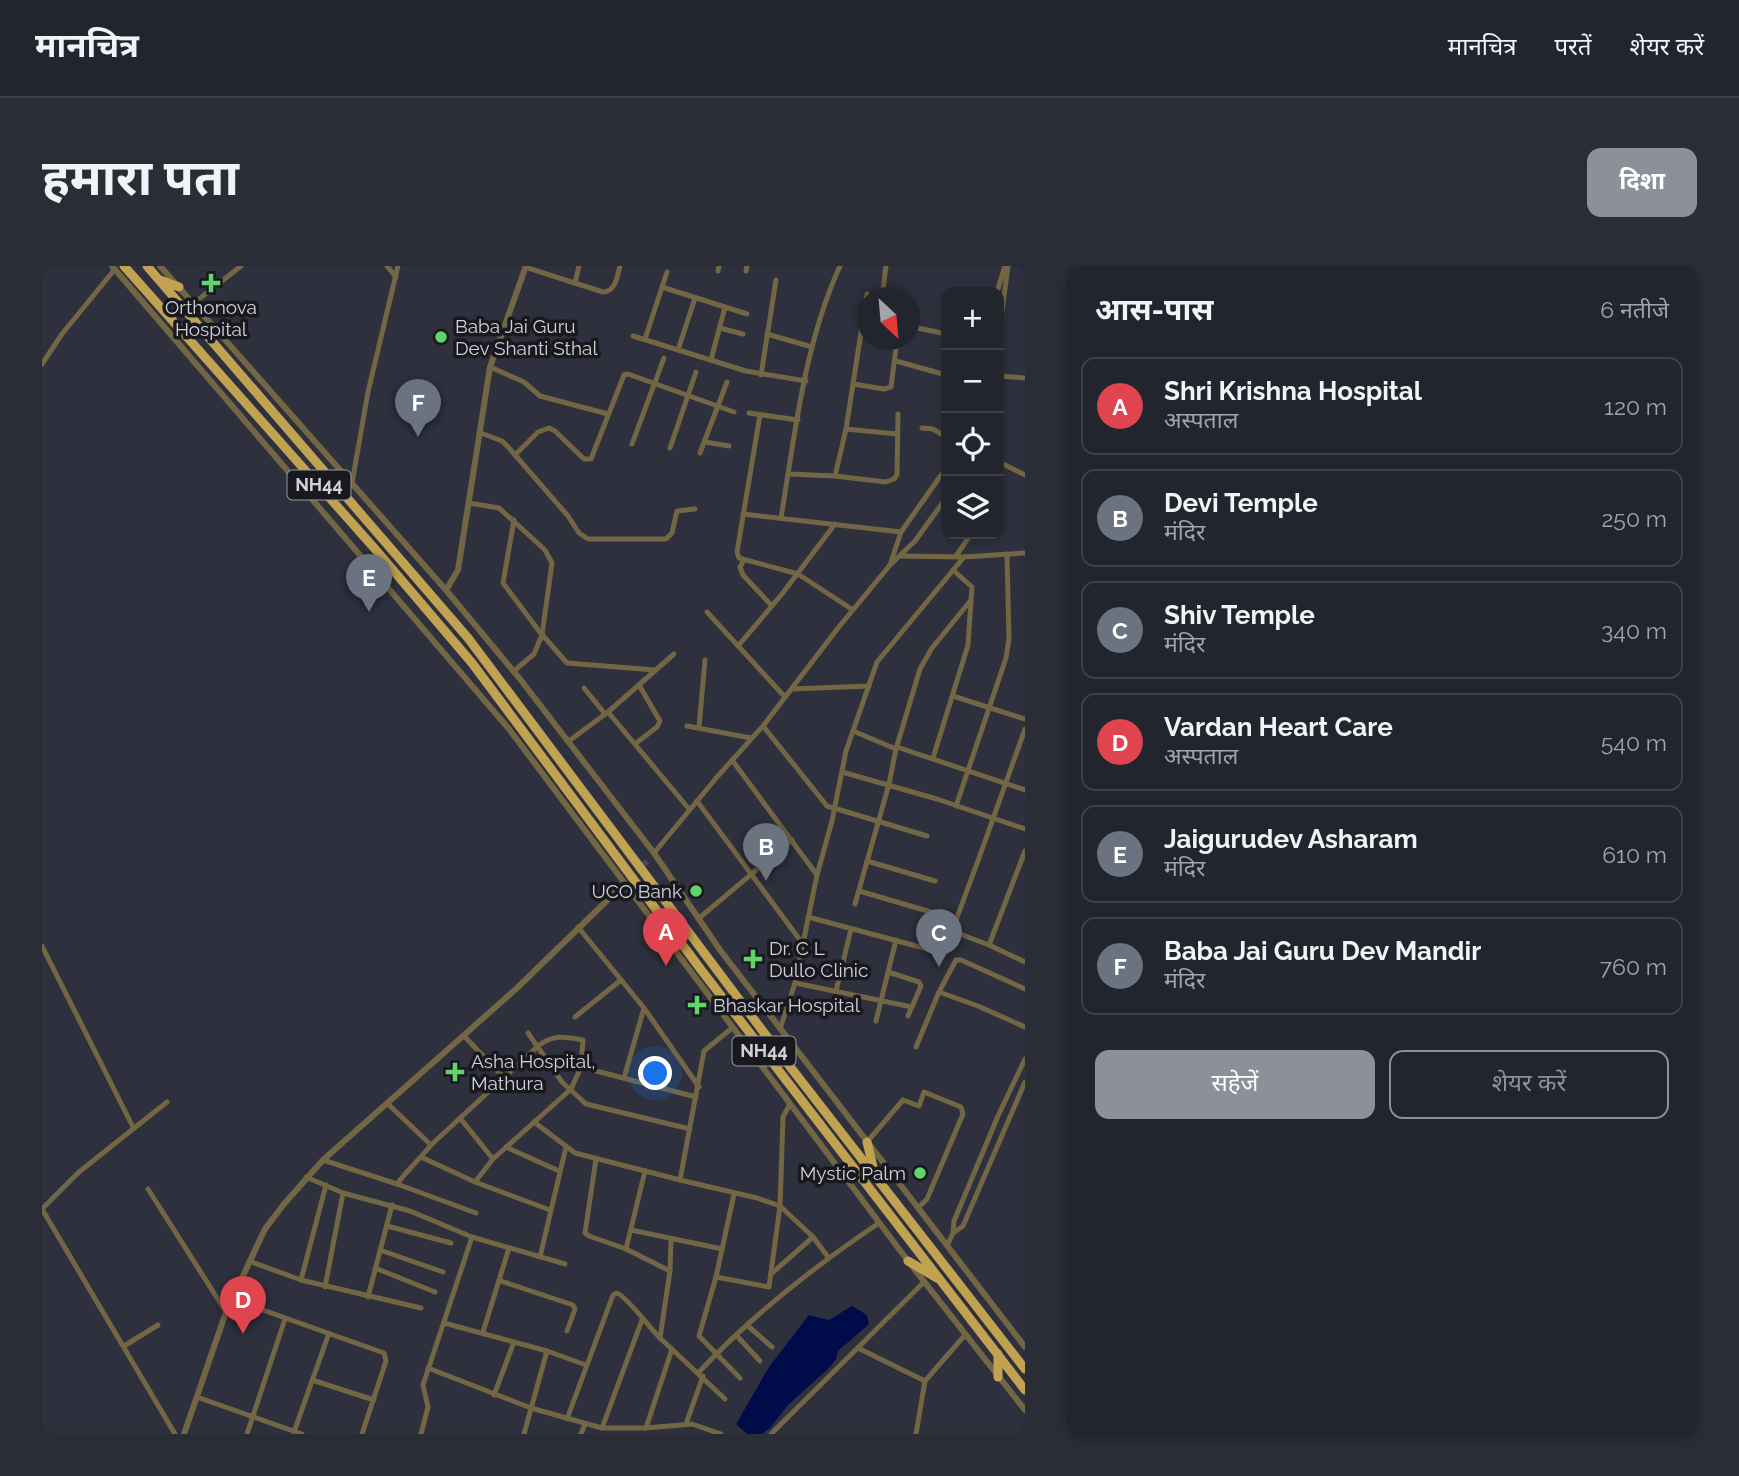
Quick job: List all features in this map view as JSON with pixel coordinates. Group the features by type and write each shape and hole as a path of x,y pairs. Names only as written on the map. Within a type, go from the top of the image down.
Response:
{"highway":[{"name":"NH44","path":"147,266 475,647 655,889 1025,1369"},
{"name":"NH44","path":"117,267 375,549 479,672 672,931 1025,1390"},
{"path":"158,279 179,287"},
{"path":"867,1142 874,1174"},
{"path":"908,1261 942,1281"},
{"path":"998,1354 998,1377"}],"street":[{"path":"160,266 446,590 514,671 654,853 698,919 780,1029 1025,1347"},
{"path":"194,303 241,266"},
{"path":"387,266 396,277"},
{"path":"352,483 368,392 398,266"},
{"path":"575,283 579,266"},
{"path":"446,590 458,570 490,367 525,267 608,292 615,282 620,266"},
{"path":"781,518 812,347 839,268 829,266"},
{"path":"883,287 886,266"},
{"path":"999,287 1006,266"},
{"path":"1004,287 1006,266"},
{"path":"42,365 62,334 117,267 509,729 879,1223 1025,1410"},
{"path":"645,339 667,272"},
{"path":"761,375 776,280"},
{"path":"662,287 747,314"},
{"path":"678,350 695,298"},
{"path":"712,360 725,307"},
{"path":"720,328 743,334"},
{"path":"920,328 941,333"},
{"path":"767,334 812,347"},
{"path":"633,335 761,375 806,381"},
{"path":"835,476 859,350"},
{"path":"853,384 884,389 891,387 896,350"},
{"path":"632,444 664,358"},
{"path":"896,360 941,374"},
{"path":"490,367 524,382 540,396 608,414"},
{"path":"670,448 696,372"},
{"path":"515,455 538,432 549,428 588,460 593,454 624,375 734,412"},
{"path":"1004,376 1025,378"},
{"path":"701,453 727,382"},
{"path":"749,414 799,420"},
{"path":"789,474 886,482 894,479 897,475 898,414"},
{"path":"760,415 737,552 739,558 798,574 853,610"},
{"path":"922,428 933,429 941,434"},
{"path":"846,429 897,434"},
{"path":"481,433 502,441 568,516 579,533 588,539 666,539 670,537 677,511 695,509"},
{"path":"705,442 729,446"},
{"path":"1004,464 1025,475"},
{"path":"890,565 901,532 941,475"},
{"path":"469,503 499,508 545,550 552,564 542,635 534,654 514,671"},
{"path":"648,860 689,809 763,726 853,610 890,565 902,555 941,504"},
{"path":"744,514 901,532"},
{"path":"514,520 503,583 567,663 655,670"},
{"path":"738,646 798,574 835,524"},
{"path":"780,1029 796,983 817,875 842,772 869,686 883,653 953,570 968,539"},
{"path":"902,555 1025,553"},
{"path":"956,806 1008,649 1007,554"},
{"path":"744,560 740,571 772,606"},
{"path":"933,758 968,645 972,587 953,570"},
{"path":"855,904 923,662 971,600"},
{"path":"707,612 785,697"},
{"path":"569,741 674,654"},
{"path":"699,727 705,660"},
{"path":"635,744 657,727 660,721 639,685"},
{"path":"791,689 869,686"},
{"path":"584,688 689,809"},
{"path":"953,696 1025,719"},
{"path":"687,726 751,738"},
{"path":"763,726 822,802 834,810 928,836"},
{"path":"808,917 940,951 952,931 1025,729"},
{"path":"853,731 1025,790"},
{"path":"732,760 817,875"},
{"path":"842,772 889,784 1025,829"},
{"path":"697,800 803,945"},
{"path":"698,919 792,840"},
{"path":"989,945 1025,851"},
{"path":"867,861 935,881"},
{"path":"184,1434 226,1312 249,1261 265,1229 306,1177 464,1036 625,883"},
{"path":"859,891 938,914"},
{"path":"578,927 644,1008 699,1087"},
{"path":"836,991 851,929"},
{"path":"952,931 1025,962"},
{"path":"876,1021 895,940"},
{"path":"42,946 133,1128"},
{"path":"916,1047 939,992 954,962 959,959 1025,989"},
{"path":"888,972 919,982 921,986 908,1016"},
{"path":"575,1017 621,980"},
{"path":"796,983 912,1007"},
{"path":"939,992 1025,1027"},
{"path":"624,1078 644,1008"},
{"path":"680,1180 704,1051 732,1028"},
{"path":"528,1033 562,1082 586,1104 690,1129"},
{"path":"464,1036 504,1078"},
{"path":"397,1184 414,1162 423,1158 431,1145 548,1038 583,1040 581,1068 571,1090 493,1159 475,1182"},
{"path":"947,1246 953,1233 954,1222 1025,1059"},
{"path":"581,1068 696,1097"},
{"path":"953,1233 963,1226 1025,1082"},
{"path":"1013,1086 1021,1091"},
{"path":"867,1142 903,1100 919,1105 924,1092 961,1107 963,1114 927,1199 918,1208"},
{"path":"167,1102 79,1172 42,1209 176,1434"},
{"path":"387,1103 431,1145"},
{"path":"716,1277 769,1287 780,1206 783,1117 790,1104"},
{"path":"460,1118 493,1159"},
{"path":"534,1122 575,1153 780,1206 813,1237 828,1257"},
{"path":"506,1147 559,1171"},
{"path":"540,1257 566,1147"},
{"path":"423,1158 475,1182 550,1210"},
{"path":"596,1159 585,1233 626,1249 670,1271"},
{"path":"323,1160 476,1213"},
{"path":"626,1249 645,1171"},
{"path":"306,1177 343,1193 392,1205 472,1237 565,1264"},
{"path":"301,1280 326,1185"},
{"path":"148,1189 226,1312"},
{"path":"968,1189 976,1194"},
{"path":"325,1287 343,1193"},
{"path":"734,1194 716,1277 699,1336 740,1378"},
{"path":"368,1297 392,1205"},
{"path":"686,1424 701,1374 716,1354 828,1257 879,1223"},
{"path":"387,1226 451,1243"},
{"path":"631,1230 722,1249"},
{"path":"421,1434 428,1412 428,1401 423,1390 428,1368 472,1237"},
{"path":"771,1274 813,1237"},
{"path":"660,1338 670,1271 671,1239"},
{"path":"483,1332 509,1248"},
{"path":"380,1250 443,1272"},
{"path":"249,1261 325,1287 421,1308"},
{"path":"375,1268 435,1292"},
{"path":"500,1281 573,1305 575,1309 567,1331"},
{"path":"771,1434 924,1282"},
{"path":"566,1419 612,1296 617,1293 624,1295 642,1320 725,1399"},
{"path":"232,1299 384,1353 386,1362 362,1434"},
{"path":"247,1434 285,1319"},
{"path":"602,1428 642,1320"},
{"path":"444,1323 483,1332 586,1364"},
{"path":"124,1346 158,1325"},
{"path":"748,1326 772,1346"},
{"path":"294,1433 329,1333"},
{"path":"916,1434 925,1381 965,1335"},
{"path":"737,1336 760,1361"},
{"path":"494,1395 514,1342"},
{"path":"858,1348 925,1381"},
{"path":"646,1428 672,1349"},
{"path":"524,1434 547,1351"},
{"path":"428,1368 531,1408 602,1428 686,1424 699,1425 721,1434"},
{"path":"312,1380 374,1400"},
{"path":"197,1397 302,1434"},
{"path":"581,1434 585,1424"}],"shaded area":[{"path":"852,1306 867,1315 869,1324 838,1351 830,1367 788,1405 770,1428 762,1434 747,1434 736,1424 769,1367 809,1315 829,1320"}],"tunnel":[{"path":"630,878 648,860"}],"place":[{"name":"Orthonova Hospital","path":"211,283"},
{"name":"Baba Jai Guru Dev Shanti Sthal","path":"441,337"},
{"name":"Baba Jai Guru Dev Mandir","path":"418,437"},
{"name":"Jaigurudev Asharam","path":"369,612"},
{"name":"Devi Temple","path":"766,881"},
{"name":"UCO Bank","path":"696,891"},
{"name":"Dr. C L Dullo Clinic","path":"753,959"},
{"name":"Shri Krishna Hospital","path":"666,966"},
{"name":"Shiv Temple","path":"939,967"},
{"name":"Bhaskar Hospital","path":"697,1005"},
{"name":"Asha Hospital, Mathura","path":"455,1072"},
{"name":"Mystic Palm","path":"920,1173"},
{"name":"Vardan Heart Care","path":"243,1334"}]}
